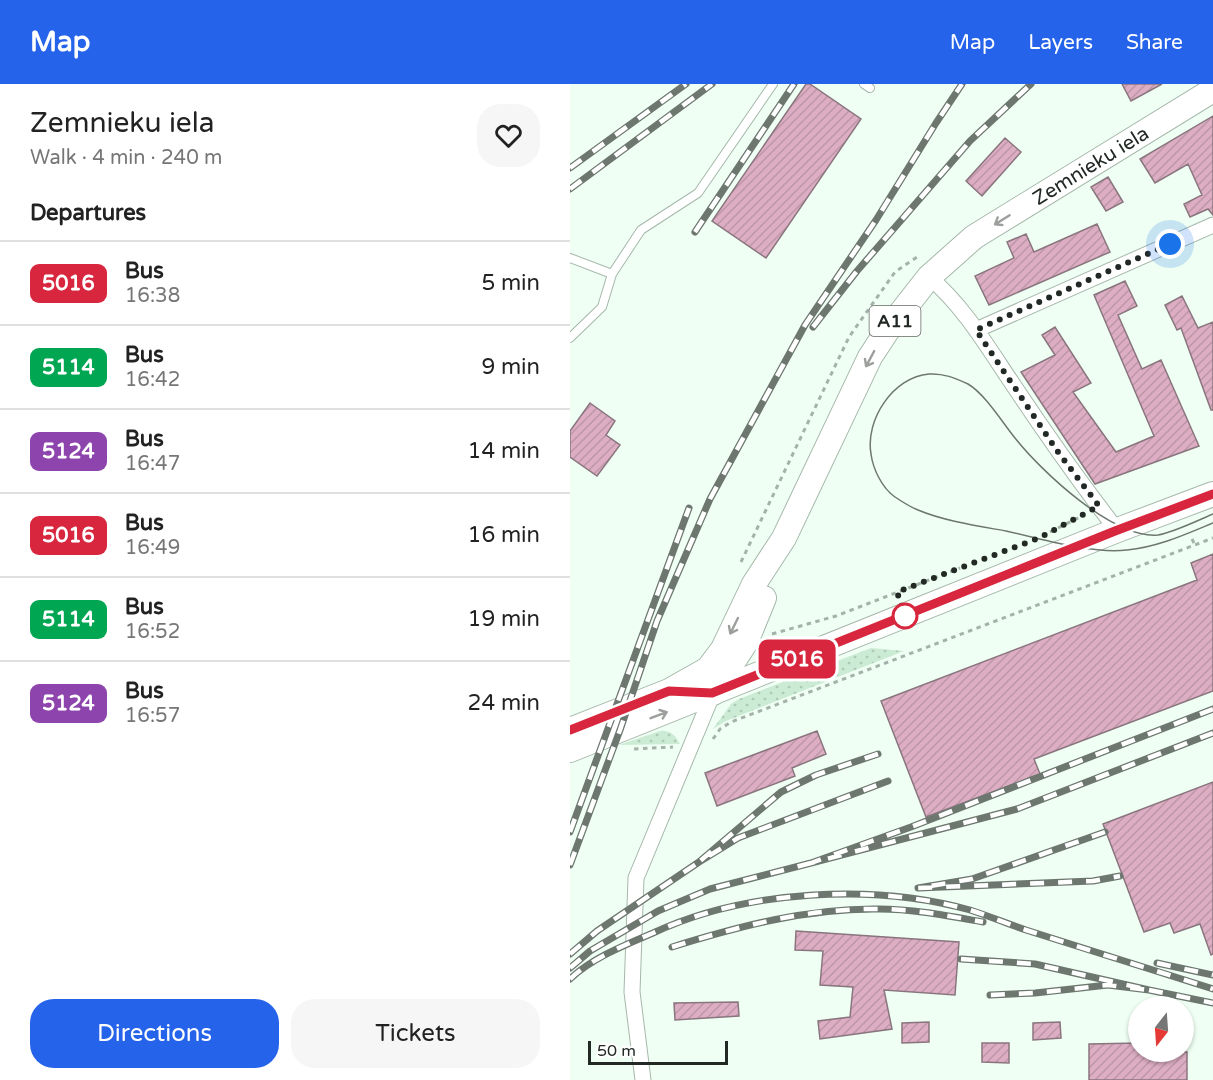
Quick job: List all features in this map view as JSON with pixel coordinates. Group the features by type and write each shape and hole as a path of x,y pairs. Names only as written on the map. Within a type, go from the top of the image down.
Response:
{"highway":[{"name":"Zemnieku iela","path":"669,691 708,669 723,649 754,584 784,538 870,357 889,328 929,277 974,237 1213,90"},
{"path":"570,750 1115,531 1213,494"},
{"path":"712,693 746,642 778,566 784,538"},
{"name":"A11","path":"570,730 669,691"}],"street":[{"path":"976,330 1213,225"},
{"path":"929,277 943,289 976,330 1058,452 1115,531"},
{"path":"643,1080 632,992 636,878 712,693"}],"lane":[{"path":"570,338 602,307 612,274 641,230 698,193 773,84"},
{"path":"570,258 612,274"},
{"path":"669,691 712,693"}],"path":[{"path":"1048,534 1099,506"},
{"path":"629,749 691,748 712,741 720,729 731,722 1213,538"},
{"path":"1192,539 1195,545"},
{"path":"746,642 836,616 964,567"}],"green space":[{"path":"871,648 904,651 726,721 713,729 731,704 739,699"},
{"path":"660,731 672,734 680,744 619,745"}],"building":[{"path":"806,84 810,84 861,119 766,258 712,221"},
{"path":"1122,84 1162,84 1131,101"},
{"path":"1213,116 1213,215 1208,209 1190,217 1184,204 1202,195 1188,164 1155,183 1140,159"},
{"path":"1005,138 1021,152 982,196 966,181"},
{"path":"1108,177 1123,202 1106,211 1091,187"},
{"path":"1097,224 1110,252 989,305 975,276 1014,258 1007,242 1026,234 1034,252"},
{"path":"1125,281 1137,306 1118,315 1142,369 1161,360 1199,446 1095,484 1021,372 1055,355 1042,335 1055,327 1091,383 1073,392 1116,452 1154,436 1094,295"},
{"path":"1182,296 1198,328 1213,322 1213,410 1211,410 1181,328 1177,330 1165,305"},
{"path":"590,403 615,421 606,435 620,445 597,476 570,457 570,431"},
{"path":"1213,554 1213,691 1034,759 1040,774 926,817 881,701 1197,580 1191,563"},
{"path":"817,731 826,754 792,768 795,776 717,806 705,773"},
{"path":"1213,782 1213,954 1211,955 1200,924 1174,933 1170,923 1144,932 1103,824"},
{"path":"796,931 959,942 955,995 884,990 892,1029 820,1039 818,1021 850,1017 853,987 820,985 823,951 795,950"},
{"path":"738,1002 739,1016 675,1020 674,1003"},
{"path":"929,1022 929,1042 902,1043 902,1023"},
{"path":"1060,1022 1061,1038 1033,1040 1033,1023"},
{"path":"982,1043 1009,1043 1009,1063 982,1062"},
{"path":"1128,1043 1128,1062 1187,1062 1187,1080 1089,1080 1089,1044"}],"tram line":[{"path":"1213,514 1158,535 1140,533 1120,526 1079,500 1042,468 1015,438 987,401 974,389 968,384 944,375 929,374 904,383 884,402 872,428 870,441 872,460 886,489 909,506 939,517 1066,545 1112,551 1160,543 1213,523"}],"railway":[{"path":"570,168 686,84"},
{"path":"570,189 712,84"},
{"path":"695,232 794,84"},
{"path":"570,865 657,621 710,499 805,325 876,220 962,84"},
{"path":"813,327 857,271 970,141 1031,84"},
{"path":"570,832 689,508"},
{"path":"1213,709 911,827 811,863 1017,809 1213,733"},
{"path":"878,754 816,775 781,792 699,862 738,838 888,781"},
{"path":"1105,832 972,879 918,888 1093,881 1120,876"},
{"path":"570,954 597,931 699,862"},
{"path":"570,968 590,951 658,911 710,889 811,863"},
{"path":"570,979 609,953 689,919 728,907 810,895 851,894 932,901 970,910 1213,989"},
{"path":"672,947 749,925 800,915 853,909 892,909 983,922"},
{"path":"961,959 1035,964 1149,990 1108,985 1035,993 990,995"},
{"path":"1157,963 1213,975"},
{"path":"1149,990 1213,1003"}],"bus line":[{"name":"5016","path":"570,730 669,691 712,693 1213,494"}],"route":[{"path":"905,616 897,592 1039,538 1099,506 1058,452 976,330 1170,244"}]}
